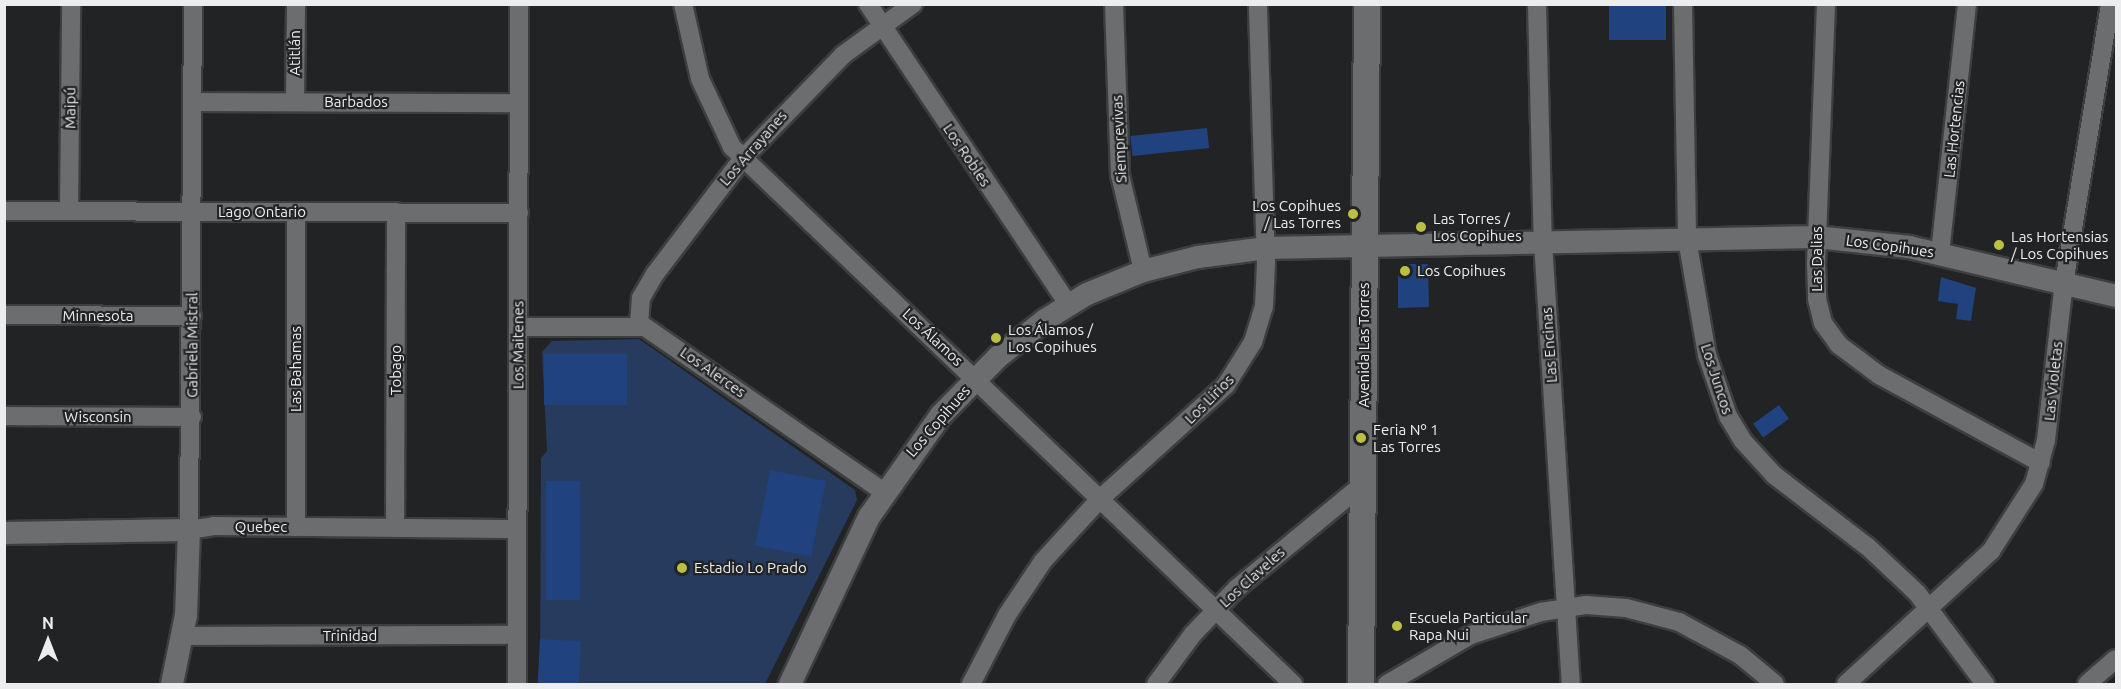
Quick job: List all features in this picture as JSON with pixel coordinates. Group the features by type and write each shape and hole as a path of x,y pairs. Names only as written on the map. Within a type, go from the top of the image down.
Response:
{"main road":[{"name":"Avenida Las Torres","path":"1361,684 1367,4"}],"street":[{"name":"Maipú","path":"69,211 71,4"},
{"name":"Gabriela Mistral","path":"172,684 183,636 189,530 192,417 193,4"},
{"name":"Atitlán","path":"295,102 296,4"},
{"name":"Los Maitenes","path":"517,684 519,4"},
{"name":"Los Álamos","path":"683,4 707,98 724,133 744,158 1293,684"},
{"name":"Los Robles","path":"868,4 1069,305"},
{"name":"Los Arrayanes","path":"639,326 641,298 655,274 744,158 808,88 880,25 913,4"},
{"name":"Siemprevivas","path":"1114,4 1120,175 1143,271"},
{"name":"Los Lirios","path":"971,684 1027,584 1101,498 1235,373 1260,323 1266,248 1258,4"},
{"name":"Las Encinas","path":"1537,4 1543,242 1571,684"},
{"name":"Los Juncos","path":"1683,4 1687,239 1709,363 1722,403 1743,441 1773,475 1868,547 1930,608 1986,684"},
{"name":"Las Dalias","path":"1826,4 1816,237 1819,311 1839,345 1896,386 2041,463"},
{"name":"Las Hortencias","path":"1940,253 1967,4"},
{"name":"Las Violetas","path":"1846,684 1930,608 2003,536 2024,504 2041,463 2064,283 2110,4"},
{"name":"Barbados","path":"193,102 519,103"},
{"name":"Lago Ontario","path":"4,211 519,213"},
{"name":"Las Bahamas","path":"296,212 296,527"},
{"name":"Tobago","path":"395,528 396,212"},
{"name":"Los Copihues","path":"790,684 884,492 924,435 976,378 1021,338 1069,305 1143,271 1198,257 1266,248 1816,237 1940,253 2116,296"},
{"name":"Minnesota","path":"4,315 192,316"},
{"path":"518,327 639,326"},
{"name":"Los Alerces","path":"639,326 884,492"},
{"name":"Wisconsin","path":"4,416 192,417"},
{"name":"Los Claveles","path":"1156,684 1215,610 1363,484"},
{"name":"Quebec","path":"4,533 296,527 517,529"},
{"path":"1387,684 1471,635 1565,607 1626,608 1679,622 1740,655 1775,684"},
{"name":"Trinidad","path":"183,636 517,635"},
{"path":"2086,684 2116,659"}],"shaded area":[{"name":"Estadio Lo Prado","path":"639,339 855,490 857,500 765,684 540,684 541,458 547,451 542,352 552,341"}],"building":[{"path":"1609,4 1666,4 1666,40 1609,40"},
{"path":"1207,128 1209,148 1133,156 1130,136"},
{"path":"1404,264 1428,264 1429,307 1398,308 1398,273"},
{"path":"1941,277 1976,288 1971,321 1956,319 1958,304 1938,301"},
{"path":"544,354 627,354 627,405 544,405"},
{"path":"1779,405 1789,419 1763,438 1753,424"},
{"path":"770,470 826,481 811,556 755,546"},
{"path":"546,481 580,481 580,600 546,600"},
{"path":"540,639 581,641 579,684 538,684"}],"place":[{"name":"Los Copihues / Las Torres","path":"1353,214"},
{"name":"Las Torres / Los Copihues","path":"1421,227"},
{"name":"Las Hortensias / Los Copihues","path":"1999,245"},
{"name":"Los Copihues","path":"1405,271"},
{"name":"Los Álamos / Los Copihues","path":"996,338"},
{"name":"Feria Nº 1 Las Torres","path":"1361,438"},
{"name":"Estadio Lo Prado","path":"682,568"},
{"name":"Escuela Particular Rapa Nui","path":"1397,626"}]}
